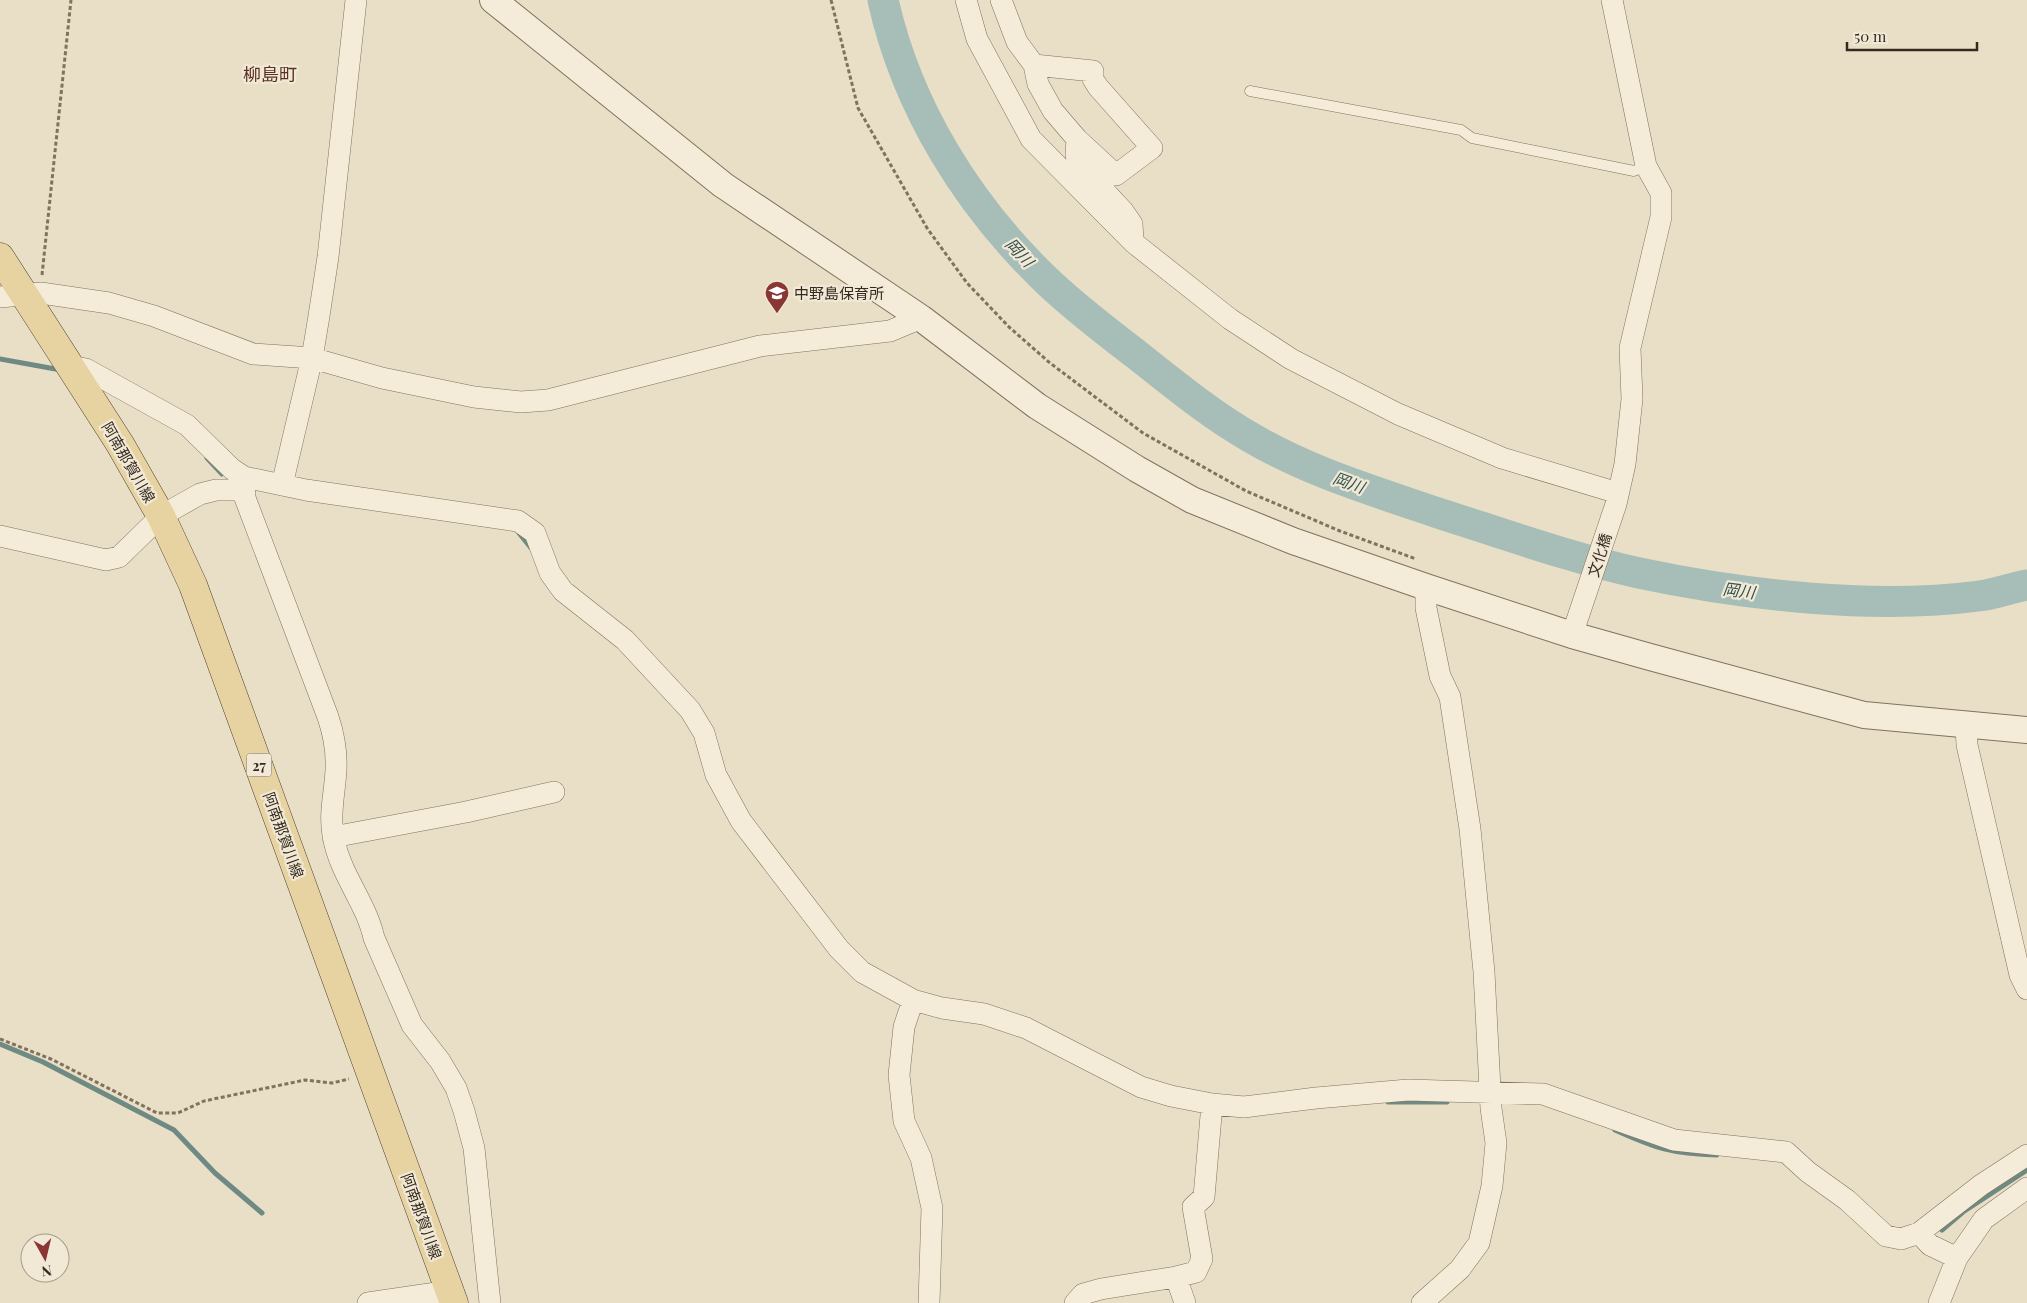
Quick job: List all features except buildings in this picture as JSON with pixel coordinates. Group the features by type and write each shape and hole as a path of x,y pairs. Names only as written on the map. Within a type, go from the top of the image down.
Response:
{"main road":[{"name":"阿南那賀川線","path":"0,257 22,295 120,444 161,516 196,594 452,1297"}],"street":[{"path":"282,485 312,358 328,256 356,0"},
{"path":"493,0 723,185 921,318 1036,406 1137,470 1192,500 1293,541 1572,635 1864,715 1966,726 2027,730"},
{"path":"966,0 977,39 1031,139 1134,243 1246,329 1291,359 1382,406 1502,458 1617,498"},
{"path":"1000,0 1017,42 1034,65 1038,84 1053,111 1077,139 1116,175 1152,148 1098,87 1093,80 1092,71 1034,65"},
{"name":"文化橋","path":"1572,635 1583,607 1626,464 1632,399 1630,348 1661,217 1661,193 1646,166 1612,0"},
{"path":"1077,139 1076,156 1080,165 1123,210 1132,224 1134,243"},
{"path":"22,295 110,303 154,316 253,354 312,358 391,380 474,397 521,402 548,400 760,346 890,331 921,318"},
{"path":"70,366 86,369 187,425 232,469 243,483 328,717 336,744 336,770 331,818 333,837 342,868 371,924 374,938 412,1025 440,1060 456,1088 464,1111 474,1148 490,1303"},
{"path":"0,536 106,560 119,557 161,516 200,494 243,483 282,485 447,512 472,513 518,521 535,534 550,573 563,590 625,640 690,710 704,733 716,775 741,821 839,949 862,972 913,1000 942,1008 984,1014 1026,1028 1141,1087 1171,1096 1212,1104 1244,1107 1316,1098 1408,1090 1543,1094 1674,1140 1786,1152 1808,1172 1847,1200 1886,1236 1901,1239 1920,1233 1981,1185 2027,1154"},
{"path":"1422,1303 1460,1269 1479,1243 1492,1186 1496,1143 1490,1092 1484,972 1470,829 1450,697 1440,676 1426,608 1426,587"},
{"path":"1966,726 1967,745 2002,901 2020,975 2027,989"},
{"path":"333,837 466,812 554,792"},
{"path":"913,1000 904,1027 899,1075 904,1121 921,1158 932,1208 929,1303"},
{"path":"1075,1303 1083,1294 1101,1289 1196,1272 1202,1258 1193,1208 1204,1197 1212,1104"},
{"path":"1939,1303 1957,1258 1984,1219 2027,1188"},
{"path":"1920,1233 1930,1245 1957,1258"},
{"path":"1176,1277 1185,1303"},
{"path":"368,1303 452,1297"}],"lane":[{"path":"1250,90 1461,130 1472,138 1634,171 1646,166"}],"path":[{"path":"22,295 71,0"},
{"path":"831,0 858,108 927,228 967,283 1009,327 1050,363 1143,432 1246,491 1340,531 1422,561"},
{"path":"0,1039 51,1059 157,1113 166,1114 178,1113 204,1101 305,1080 332,1084 370,1074"}],"waterway":[{"name":"岡川","path":"883,0 907,78 924,116 966,186 1017,251 1068,300 1178,388 1221,419 1295,461 1366,489 1563,553 1614,567 1679,581 1765,594 1853,601 1939,600 1991,594 2027,585"},
{"path":"0,359 61,370"},
{"path":"207,458 222,474"},
{"path":"519,533 531,548"},
{"path":"0,1044 43,1062 174,1130 215,1173 262,1213"},
{"path":"1388,1102 1447,1102"},
{"path":"1615,1130 1664,1149 1717,1155"},
{"path":"1942,1230 1963,1212 2027,1170"}],"place":[{"name":"中野島保育所","path":"777,314"}],"district":[{"name":"柳島町","path":"270,74"}]}
